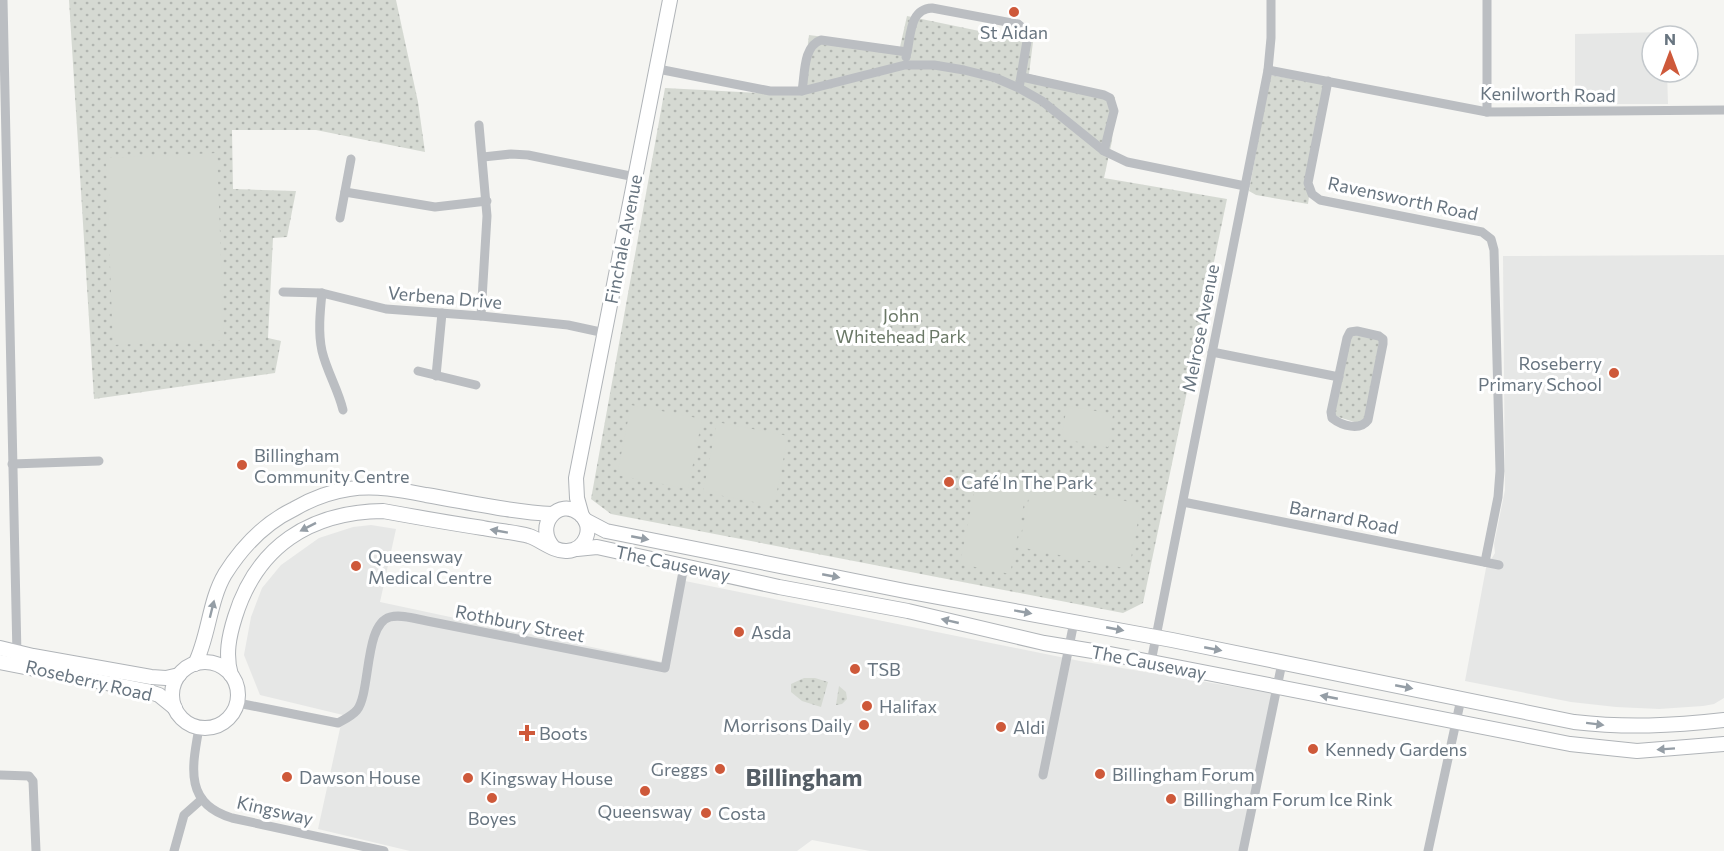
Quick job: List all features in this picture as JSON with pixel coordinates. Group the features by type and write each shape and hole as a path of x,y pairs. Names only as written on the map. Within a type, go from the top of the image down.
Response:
{"street":[{"path":"3,0 3,163 17,658"},
{"name":"Finchale Avenue","path":"584,518 577,498 576,478 670,0"},
{"name":"Melrose Avenue","path":"1151,662 1268,70 1271,0"},
{"path":"1487,0 1487,112"},
{"path":"905,65 914,19 918,12 925,8 1018,24 1023,29 1027,40 1019,88"},
{"path":"802,91 809,49 814,42 821,40 907,52"},
{"path":"658,69 786,93 905,65 934,65 964,70 996,78 1019,88 1042,101 1104,151 1127,162 1245,186"},
{"name":"Kenilworth Road","path":"1268,70 1487,112 1724,110"},
{"path":"1022,77 1110,98 1114,111 1104,151"},
{"name":"Ravensworth Road","path":"1328,81 1308,183 1312,194 1320,200 1482,232 1491,239 1494,250 1500,471 1498,497 1485,562"},
{"path":"479,125 487,201 481,316"},
{"path":"483,157 528,155 635,177"},
{"path":"340,218 351,159"},
{"path":"345,192 435,207 487,201"},
{"name":"Verbena Drive","path":"283,292 322,293 386,309 568,325 605,333"},
{"path":"322,293 321,349 339,392 343,410"},
{"path":"436,376 442,313"},
{"path":"1357,331 1383,339 1368,420 1364,425 1357,427 1338,423 1332,418 1331,412 1339,376 1350,332 1357,331"},
{"path":"1212,352 1339,376"},
{"path":"418,371 476,385"},
{"path":"12,464 99,461"},
{"name":"Finchale Avenue","path":"556,512 576,478"},
{"name":"The Causeway","path":"195,664 203,647 214,600 224,576 243,548 282,514 313,498 349,489 389,488 525,513 570,509 606,531 617,534 905,591 1156,637 1564,720 1612,726 1677,726 1724,720"},
{"name":"Barnard Road","path":"1183,502 1499,565"},
{"name":"The Causeway","path":"231,675 227,663 228,645 240,599 264,561 279,545 316,523 339,514 383,511 530,537 566,552 597,547 790,589 908,611 1069,647 1570,744 1637,751 1724,744"},
{"path":"554,548 545,531 546,523 556,512"},
{"path":"577,549 586,539 588,531 584,518"},
{"name":"Rothbury Street","path":"238,703 338,723 349,718 359,708 375,633 382,622 392,617 427,621 665,668 684,566"},
{"path":"1043,775 1074,622"},
{"name":"Roseberry Road","path":"0,648 17,658 147,690 159,695 175,708"},
{"name":"Roseberry Road","path":"0,662 17,658 151,677 166,678 179,675"},
{"path":"205,662 215,664 231,675 238,688 238,703 232,714 218,726 199,728 183,720 175,708 172,696 174,684 179,675 195,664 205,662"},
{"path":"1243,851 1282,663"},
{"path":"1428,851 1461,699"},
{"path":"174,851 184,815 202,799 193,779 193,762 199,728"},
{"path":"0,775 22,774 29,776 33,781 36,851"},
{"name":"Kingsway","path":"202,799 214,810 232,818 384,851"}],"shaded area":[{"path":"1640,33 1640,84 1667,84 1668,104 1575,104 1575,34"},
{"name":"Roseberry Primary School","path":"1724,255 1724,698 1714,704 1703,706 1659,709 1616,707 1571,702 1465,681 1486,568 1495,553 1494,544 1505,490 1503,256"},
{"path":"371,525 396,529 380,602 662,662 685,581 1080,661 1278,694 1247,851 870,851 812,840 797,851 410,851 318,829 343,715 260,695 244,655 251,617 262,588 281,565 319,538 353,527"}],"green space":[{"path":"69,0 396,0 418,102 425,152 316,130 232,130 233,189 296,191 287,237 273,238 268,338 281,341 275,373 94,399"},
{"name":"John Whitehead Park","path":"907,16 1033,42 1029,74 1115,97 1112,141 1104,178 1227,199 1143,603 1123,613 611,514 591,499 665,88 798,95 802,91 809,35 900,47"},
{"path":"1270,75 1324,84 1308,204 1256,195 1249,191"},
{"path":"217,153 224,340 113,345 106,158"},
{"path":"1350,332 1383,339 1364,425 1332,415"},
{"path":"631,405 702,419 688,489 617,475"},
{"path":"1067,406 1113,414 1108,447 1061,439"},
{"path":"717,422 788,436 774,506 703,492"},
{"path":"978,473 1028,483 1010,574 960,564"},
{"path":"1032,483 1141,504 1129,569 1019,547"},
{"path":"804,678 815,678 828,682 821,707 802,701 791,692 791,684"},
{"path":"839,686 846,692 847,699 842,704 836,705"}],"place":[{"name":"St Aidan","path":"1014,12"},
{"name":"Roseberry Primary School","path":"1614,373"},
{"name":"Billingham Community Centre","path":"242,465"},
{"name":"Café In The Park","path":"949,482"},
{"name":"Queensway Medical Centre","path":"356,566"},
{"name":"Asda","path":"739,632"},
{"name":"TSB","path":"855,669"},
{"name":"Halifax","path":"867,706"},
{"name":"Morrisons Daily","path":"864,725"},
{"name":"Aldi","path":"1001,727"},
{"name":"Boots","path":"527,733"},
{"name":"Kennedy Gardens","path":"1313,749"},
{"name":"Greggs","path":"720,769"},
{"name":"Billingham Forum","path":"1100,774"},
{"name":"Dawson House","path":"287,777"},
{"name":"Kingsway House","path":"468,778"},
{"name":"Queensway","path":"645,791"},
{"name":"Boyes","path":"492,798"},
{"name":"Billingham Forum Ice Rink","path":"1171,799"},
{"name":"Costa","path":"706,813"}],"district":[{"name":"Billingham","path":"804,776"}]}
